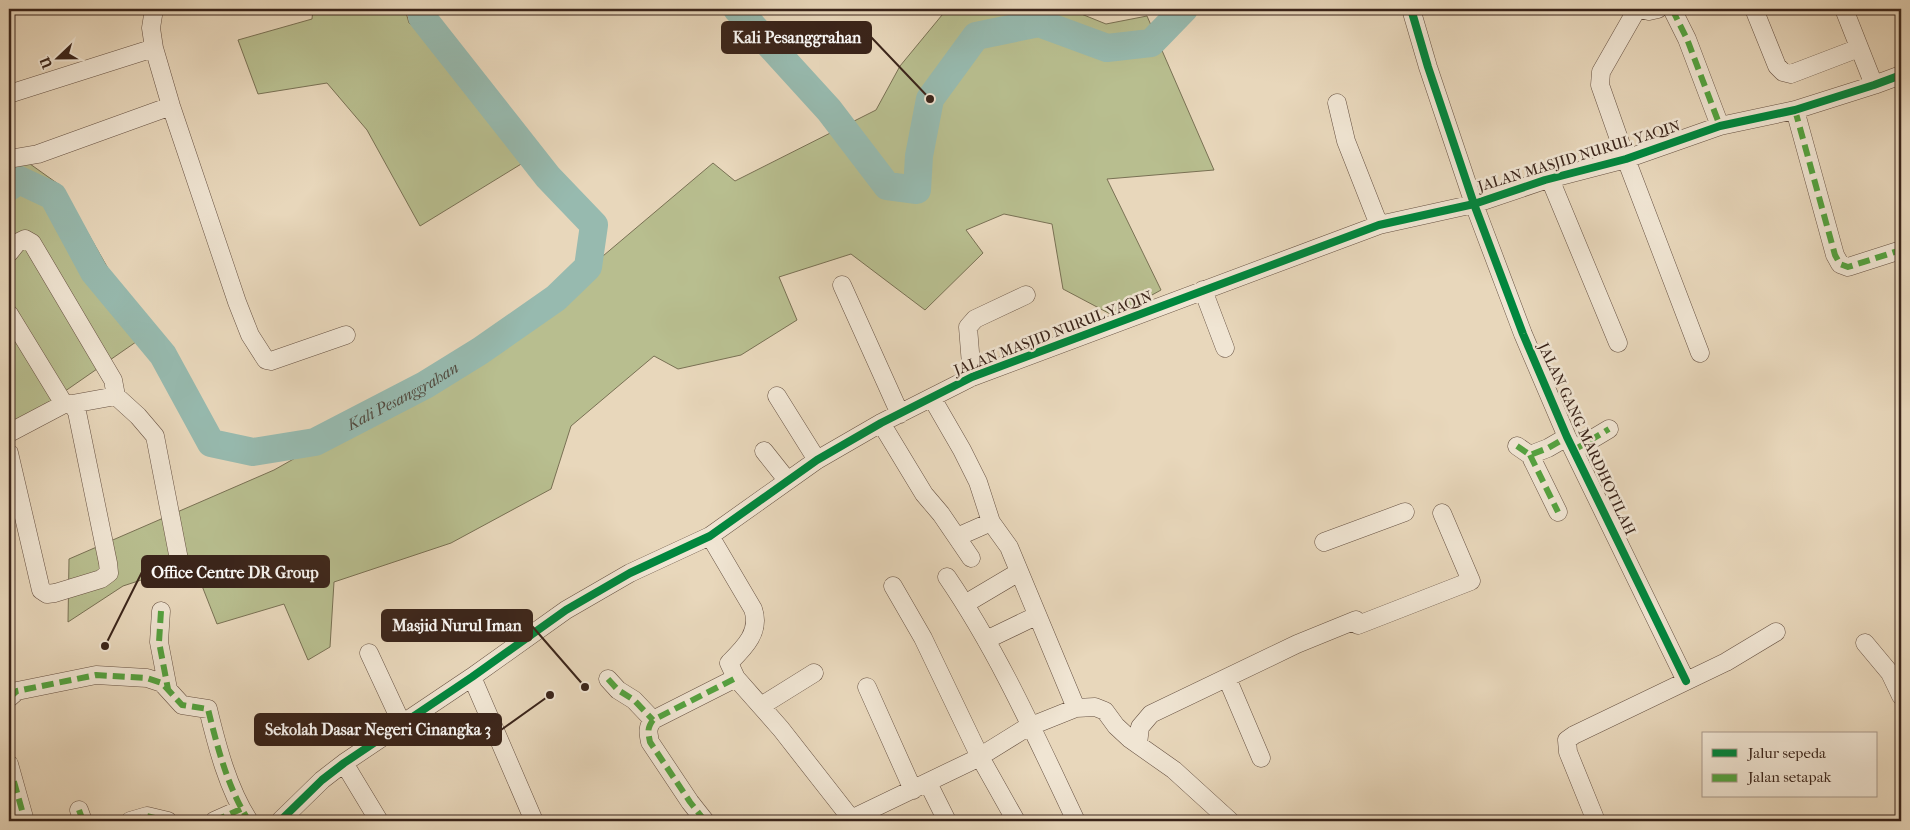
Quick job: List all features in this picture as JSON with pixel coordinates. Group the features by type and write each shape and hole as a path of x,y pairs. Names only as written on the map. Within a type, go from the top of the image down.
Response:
{"street":[{"path":"154,9 151,28 154,48 171,106 237,302 250,335 266,360 271,361 346,335"},
{"name":"JALAN GANG MARDHOTILAH","path":"1411,9 1428,68 1474,204 1523,334 1571,444 1686,681"},
{"path":"1637,9 1600,72 1599,78 1626,159 1700,353"},
{"path":"1641,9 1649,11 1658,9"},
{"path":"1672,9 1688,38 1720,126"},
{"path":"1754,9 1777,66 1783,72 1791,74 1859,48"},
{"path":"1844,9 1874,85"},
{"path":"9,94 154,48"},
{"name":"JALAN MASJID NURUL YAQIN","path":"280,821 322,780 344,763 472,677 566,610 630,572 710,536 817,460 881,423 972,378 1378,224 1474,204 1550,179 1626,159 1720,126 1795,110 1874,85 1901,74"},
{"path":"1337,104 1346,141 1378,224"},
{"path":"9,159 38,154 171,106"},
{"path":"1795,110 1835,255 1840,264 1848,267 1901,250"},
{"path":"1550,179 1618,343"},
{"path":"9,252 17,243 24,240 32,243 113,380 116,396 138,416 154,436 182,570"},
{"path":"842,285 900,414"},
{"path":"1203,290 1225,348"},
{"path":"972,378 968,327 975,319 1026,295"},
{"path":"9,314 68,404 76,412 108,563 108,573 101,579 56,593 47,594 41,590 9,453"},
{"path":"9,433 68,404 116,396"},
{"path":"777,396 817,460"},
{"path":"932,398 978,482 991,522 1009,547 1036,616 1076,708"},
{"path":"881,423 913,478 971,558"},
{"path":"1558,512 1524,451 1571,444 1609,429"},
{"path":"764,452 787,480"},
{"path":"1324,542 1405,512"},
{"path":"1138,744 1140,727 1151,714 1297,644 1471,581 1442,513"},
{"path":"957,537 991,522"},
{"path":"710,536 753,609 756,618 753,633 747,644 729,663 736,678 781,729 852,820 980,757 1031,726 1076,708 1096,707 1105,711 1116,726 1174,770 1230,821"},
{"path":"965,604 1019,572"},
{"path":"948,577 986,640 1031,726 1076,821"},
{"path":"892,586 923,638 980,757 1016,821"},
{"path":"161,611 159,642 168,689"},
{"path":"986,640 1036,616"},
{"path":"1596,821 1568,752 1567,740 1726,662 1776,632"},
{"path":"1865,642 1890,673 1901,696"},
{"path":"369,653 402,724"},
{"path":"761,706 814,673"},
{"path":"9,698 17,690 96,675 147,678 162,683 182,705 208,709 216,744 245,815 214,821"},
{"path":"472,677 534,821"},
{"path":"705,821 650,742 647,732 654,720 736,678"},
{"path":"1226,678 1260,758"},
{"path":"608,680 618,690 634,700 654,720"},
{"path":"867,687 921,787 947,821"},
{"path":"344,763 379,821"},
{"path":"9,764 25,821"},
{"path":"130,821 148,816 168,821"}],"green space":[{"path":"313,9 405,9 409,23 450,50 531,158 420,226 367,130 327,83 258,94 238,40 312,19"},
{"path":"947,9 1069,9 1106,24 1147,16 1214,170 1107,179 1161,290 1114,316 1063,289 1052,224 1004,214 966,230 983,253 925,310 851,254 779,277 797,320 741,355 678,369 654,356 571,426 551,489 451,543 334,582 330,647 308,660 284,604 217,624 193,563 123,586 68,622 69,559 274,470 500,343 713,163 735,181 876,110 900,66"},
{"path":"9,149 61,186 146,335 9,430"}],"waterway":[{"name":"Kali Pesanggrahan","path":"9,187 19,180 53,196 94,272 163,355 211,443 253,452 315,442 425,385 480,351 556,298 588,267 594,225 548,177 422,17 422,9"},
{"name":"Kali Pesanggrahan","path":"737,9 829,110 887,186 917,190 919,156 930,99 976,36 1039,23 1107,48 1151,43 1184,9"}],"marked path":[{"path":"1672,9 1687,39 1720,126"},
{"path":"1795,110 1835,255 1840,264 1848,267 1901,250"},
{"path":"1574,450 1609,429"},
{"path":"1517,446 1530,455 1548,448 1567,437"},
{"path":"1530,455 1558,512"},
{"path":"161,611 159,642 168,689"},
{"path":"9,698 17,691 96,675 147,678 162,683 182,705 208,709 229,781 249,821"},
{"path":"705,821 650,742 649,728 653,720 736,678"},
{"path":"608,679 618,690 634,700 653,720"},
{"path":"9,764 25,821"},
{"path":"214,821 241,809"},
{"path":"79,810 83,821"},
{"path":"130,821 147,816 168,821"}],"cycle path":[{"path":"1411,9 1428,67 1474,204 1523,334 1567,437 1686,681"},
{"path":"280,821 322,780 344,763 472,677 566,610 630,573 710,536 817,460 881,423 972,377 1379,225 1474,204 1545,180 1626,159 1720,126 1795,110 1901,75"}],"place":[{"name":"Kali Pesanggrahan","path":"930,99"},
{"name":"Office Centre DR Group","path":"105,646"},
{"name":"Masjid Nurul Iman","path":"585,687"},
{"name":"Sekolah Dasar Negeri Cinangka 3","path":"550,695"}]}
